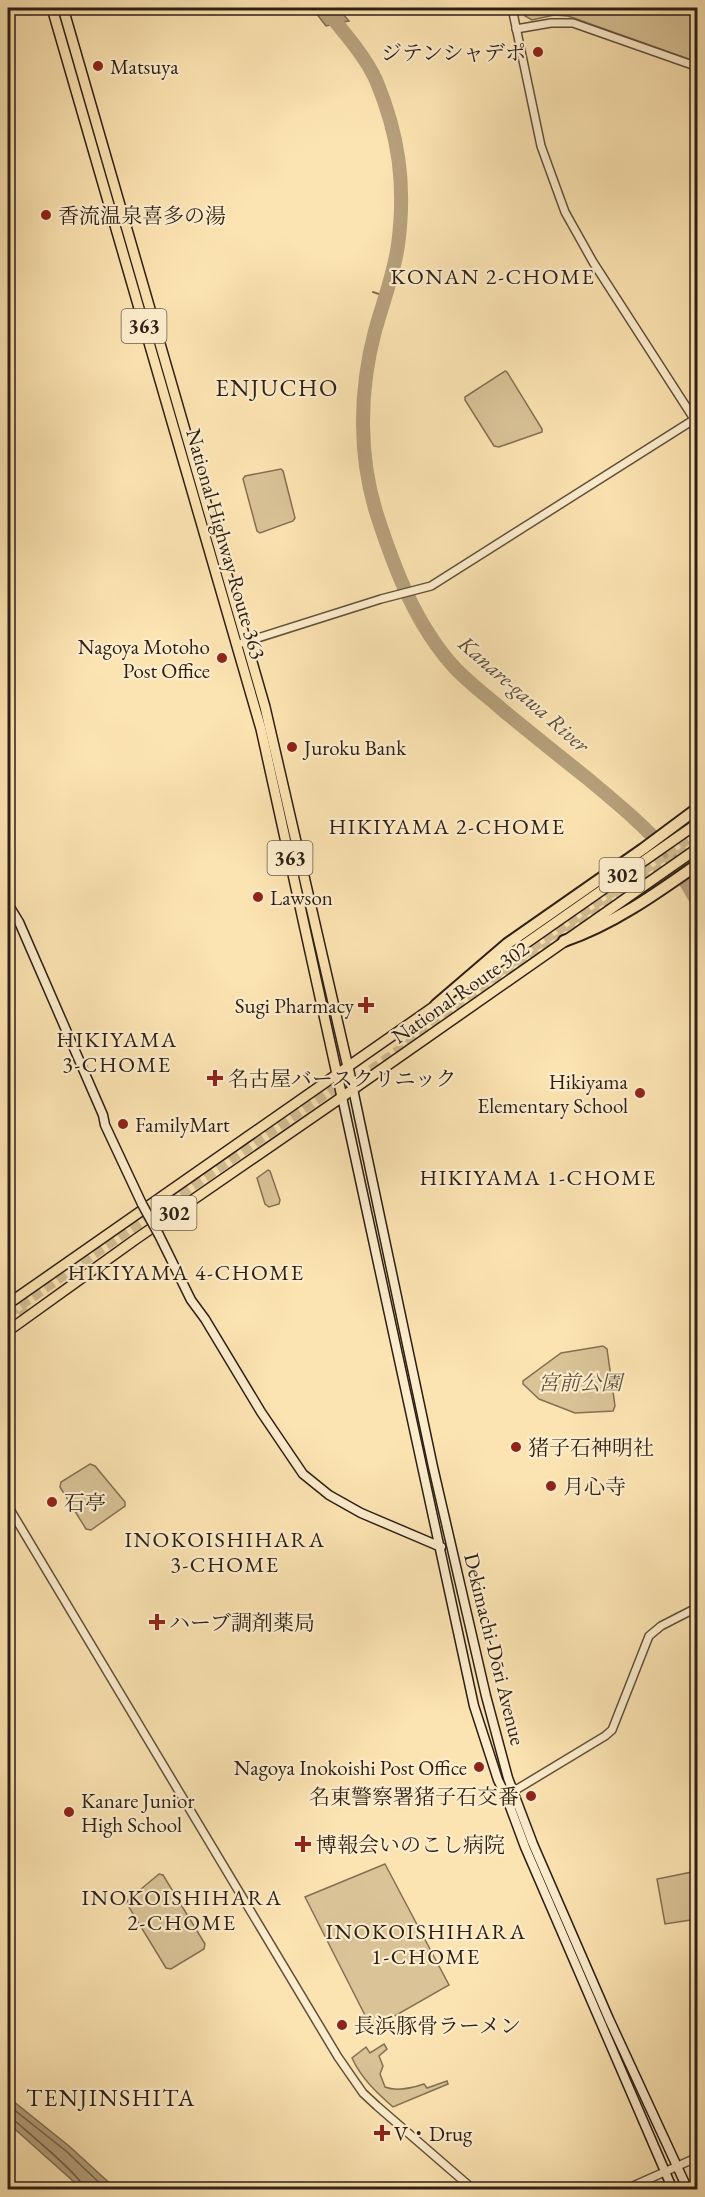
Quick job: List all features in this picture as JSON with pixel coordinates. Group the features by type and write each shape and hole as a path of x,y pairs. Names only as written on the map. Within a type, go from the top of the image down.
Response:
{"highway":[{"name":"National Highway Route 363","path":"52,8 267,756 342,1097"},
{"name":"National Highway Route 363","path":"63,8 276,748 353,1089"},
{"path":"436,1005 507,944 546,923 572,891 610,866 629,858 698,808"},
{"name":"National Route 302","path":"546,923 698,823"},
{"name":"National Route 302","path":"8,1331 136,1239 698,848"},
{"path":"564,941 587,934 698,864"},
{"name":"National Route 302","path":"8,1304 436,1005"}],"main road":[{"path":"8,904 19,922 103,1115 105,1125 142,1204 191,1300 205,1319 261,1412 303,1474 337,1500 441,1547"},
{"name":"Dekimachi-Dōri Avenue","path":"353,1089 402,1327 509,1794 525,1847 673,2190"},
{"name":"Dekimachi-Dōri Avenue","path":"342,1097 474,1706 498,1780 509,1794 533,1844 688,2190"}],"street":[{"path":"236,644 385,597 424,589 696,420 593,262 565,212 541,146 512,8"},
{"path":"516,28 551,23 573,23 698,67"},
{"path":"8,1506 338,2057 363,2092 377,2106 474,2190"},
{"path":"509,1794 605,1737 618,1719 642,1651 650,1636 661,1626 698,1607"},
{"path":"624,2190 698,2157"}],"green space":[{"path":"523,8 697,8 697,62 568,16 554,15 532,20 525,16"},
{"path":"505,371 542,432 499,447 494,446 465,397"},
{"path":"281,469 295,518 293,521 260,533 257,531 243,479 245,476"},
{"path":"268,1170 280,1200 279,1204 269,1207 265,1204 257,1178"},
{"name":"宮前公園","path":"603,1346 607,1349 615,1406 613,1411 575,1413 539,1399 523,1384 523,1381 561,1353"},
{"path":"90,1464 95,1466 125,1502 125,1506 91,1530 86,1529 60,1487 61,1482"},
{"path":"385,1864 449,1985 372,2029 305,1897"},
{"path":"697,1871 697,1919 665,1924 657,1879"},
{"path":"159,1874 163,1875 205,1944 204,1949 171,1969 166,1968 127,1904 128,1900"},
{"path":"384,2044 387,2049 379,2056 383,2066 380,2074 385,2087 399,2089 424,2084 427,2088 447,2081 448,2084 393,2107 375,2091 352,2058 366,2047 370,2053"}],"water":[{"path":"312,8 338,8 349,21 326,26"},
{"path":"8,2097 69,2146 116,2189 82,2189 8,2123"}],"waterway":[{"name":"Kanare-gawa River","path":"324,8 359,52 376,80 390,121 399,161 401,202 398,245 370,354 363,424 371,495 399,577 428,633 454,667 646,830 664,849 698,903"},
{"path":"373,292 385,296"}],"tunnel":[{"path":"483,983 698,832"},
{"path":"335,1097 698,842"},
{"path":"8,1314 340,1084"},
{"path":"8,1325 32,1309"}],"place":[{"name":"ジテンシャデポ","path":"538,52"},
{"name":"Matsuya","path":"98,66"},
{"name":"香流温泉喜多の湯","path":"46,215"},
{"name":"Nagoya Motoho Post Office","path":"222,658"},
{"name":"Juroku Bank","path":"292,747"},
{"name":"Lawson","path":"258,897"},
{"name":"Sugi Pharmacy","path":"366,1005"},
{"name":"名古屋バースクリニック","path":"215,1078"},
{"name":"Hikiyama Elementary School","path":"640,1093"},
{"name":"FamilyMart","path":"123,1124"},
{"name":"猪子石神明社","path":"516,1447"},
{"name":"月心寺","path":"551,1486"},
{"name":"石亭","path":"52,1502"},
{"name":"ハーブ調剤薬局","path":"157,1622"},
{"name":"Nagoya Inokoishi Post Office","path":"479,1767"},
{"name":"名東警察署猪子石交番","path":"531,1796"},
{"name":"Kanare Junior High School","path":"69,1812"},
{"name":"博報会いのこし病院","path":"303,1844"},
{"name":"長浜豚骨ラーメン","path":"342,2025"},
{"name":"V・Drug","path":"382,2133"}],"district":[{"name":"KONAN 2-CHOME","path":"493,276"},
{"name":"ENJUCHO","path":"277,387"},
{"name":"HIKIYAMA 2-CHOME","path":"447,826"},
{"name":"HIKIYAMA 3-CHOME","path":"117,1052"},
{"name":"HIKIYAMA 1-CHOME","path":"538,1177"},
{"name":"HIKIYAMA 4-CHOME","path":"186,1272"},
{"name":"INOKOISHIHARA 3-CHOME","path":"225,1552"},
{"name":"INOKOISHIHARA 2-CHOME","path":"182,1910"},
{"name":"INOKOISHIHARA 1-CHOME","path":"426,1944"},
{"name":"TENJINSHITA","path":"111,2097"}]}
